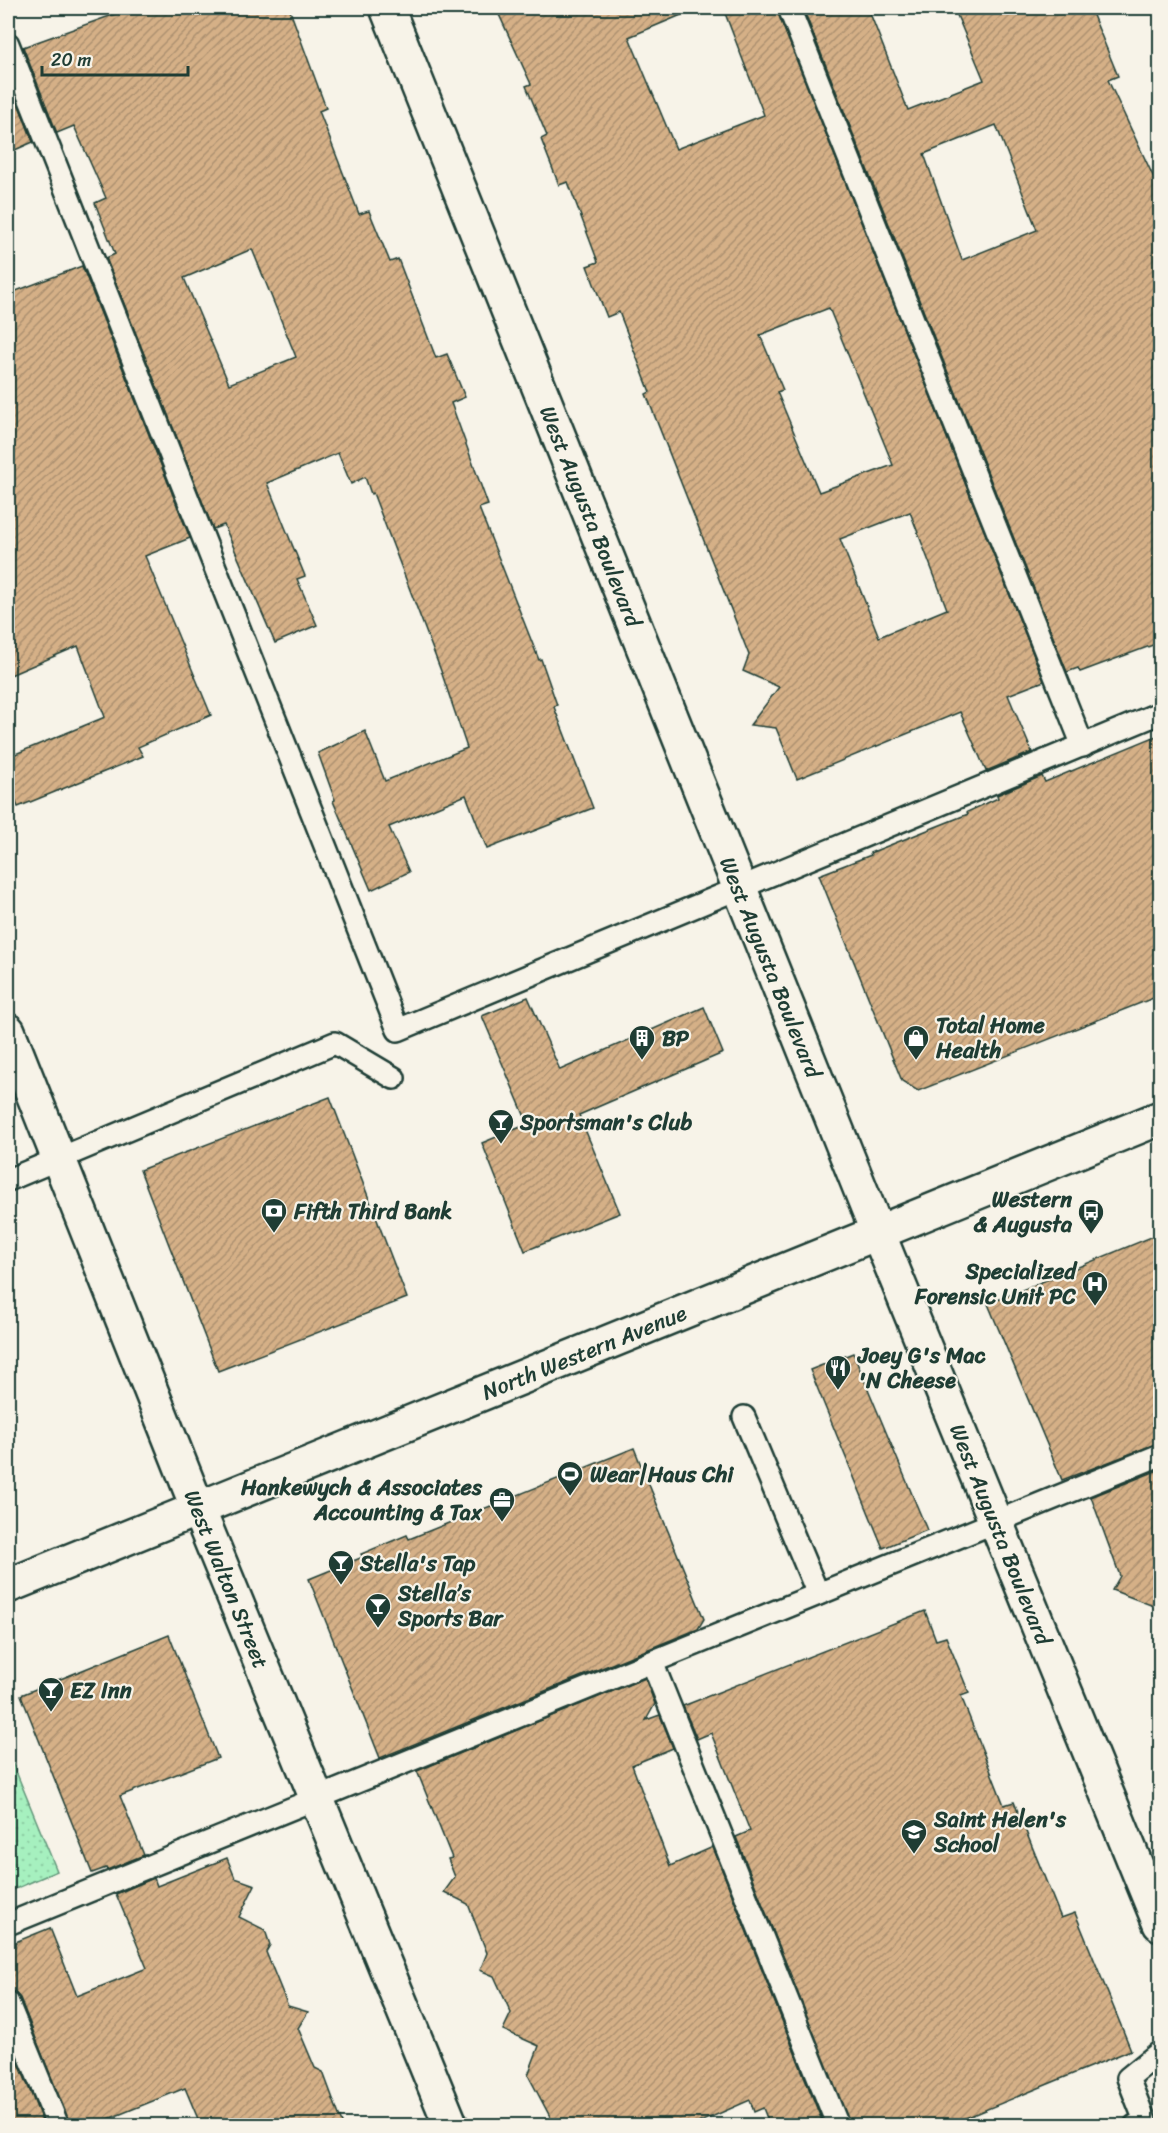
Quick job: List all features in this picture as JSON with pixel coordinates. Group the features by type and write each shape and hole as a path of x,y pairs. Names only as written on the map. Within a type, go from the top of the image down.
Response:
{"street":[{"name":"West Augusta Boulevard","path":"387,8 878,1233 1161,1924"},
{"name":"West Walton Street","path":"8,1031 198,1509 451,2126"},
{"name":"North Western Avenue","path":"8,1586 1161,1118"}],"lane":[{"path":"789,8 1083,746"},
{"path":"8,44 398,1030 1161,713"},
{"path":"8,1180 335,1043 394,1078"},
{"path":"744,1417 818,1594"},
{"path":"8,1924 1161,1455"},
{"path":"652,1662 838,2126"},
{"path":"8,2003 57,2126"},
{"path":"1135,2126 1145,2121 1128,2078 1161,2052"}],"green space":[{"path":"8,1752 57,1871 8,1892"}],"building":[{"path":"132,8 289,8 326,108 319,111 359,214 369,211 390,262 398,259 436,358 447,354 465,397 451,403 488,505 479,508 539,660 541,659 557,705 554,707 593,808 487,849 466,795 389,827 409,872 371,890 333,801 335,800 318,753 365,731 385,781 467,748 441,671 373,493 371,494 365,477 351,484 338,453 267,483 305,576 297,579 317,625 275,643 224,525 213,529 106,258 115,254 95,203 106,198 74,126 57,133 23,47","holes":["252,249 296,357 229,384 184,278"]},
{"path":"496,8 698,8 629,37 676,149 764,115 723,8 776,8 1044,681 1008,695 1032,752 986,771 960,712 797,779 776,728 750,725 779,687 743,671 749,655 646,394 650,392 619,312 607,317 587,266 598,262 568,182 559,185 541,139 547,136 526,86 531,84","holes":["829,308 893,465 819,492 777,392 783,390 760,335","910,512 947,609 879,637 840,539"]},
{"path":"803,8 868,8 908,110 984,80 954,8 1090,8 1118,76 1108,80 1161,193 1161,642 1080,672 1078,668 1067,672","holes":["996,125 1037,230 962,260 924,154"]},
{"path":"8,77 33,142 8,153"},
{"path":"82,266 190,538 145,556 211,715 138,747 143,756 18,807 8,783 8,757 105,717 78,646 8,676 8,294"},
{"path":"1161,734 1161,995 918,1091 902,1081 819,875 968,814 967,812 998,798 997,795 1042,776 1045,782"},
{"path":"528,997 560,1070 704,1007 723,1053 579,1115 620,1213 525,1251 482,1143 528,1124 482,1016"},
{"name":"Fifth Third Bank","path":"330,1097 407,1298 218,1371 140,1170"},
{"path":"1161,1233 1161,1442 1062,1480 988,1304"},
{"path":"853,1353 927,1530 883,1548 810,1370"},
{"path":"634,1448 704,1619 698,1629 380,1758 309,1579 363,1557 361,1554 407,1535 409,1539"},
{"path":"1161,1469 1161,1609 1112,1590 1120,1576 1091,1497"},
{"name":"Saint Helen's School","path":"925,1611 936,1640 946,1637 969,1693 961,1696 1004,1805 1014,1802 1061,1918 1075,1913 1131,2050 946,2126 850,2126 736,1837 750,1831 711,1733 697,1739 683,1706"},
{"path":"169,1635 218,1758 120,1796 144,1855 107,1870 106,1868 92,1873 21,1695"},
{"path":"645,1678 655,1704 646,1720 660,1715 673,1748 632,1765 670,1866 713,1847 824,2126 770,2126 763,2108 754,2112 750,2100 691,2126 555,2126 528,2075 539,2046 503,2030 511,2013 494,1976 480,1970 487,1953 468,1904 444,1892 455,1877 448,1859 452,1858 417,1771"},
{"path":"227,1858 235,1878 255,1885 239,1917 265,1930 270,1945 266,1952 288,2006 308,2012 298,2028 315,2068 323,2072 343,2126 201,2126 185,2088 91,2126 70,2126 20,1998 8,1991 8,1945 50,1928 77,1996 147,1968 116,1894 154,1878 157,1886"},
{"path":"8,2036 44,2126 8,2126"}],"place":[{"name":"BP","path":"642,1061"},
{"name":"Total Home Health","path":"916,1061"},
{"name":"Sportsman's Club","path":"501,1145"},
{"name":"Fifth Third Bank","path":"274,1234"},
{"name":"Western & Augusta","path":"1091,1235"},
{"name":"Specialized Forensic Unit PC","path":"1095,1307"},
{"name":"Joey G's Mac 'N Cheese","path":"838,1391"},
{"name":"Wear|Haus Chi","path":"570,1497"},
{"name":"Hankewych & Associates Accounting & Tax","path":"502,1523"},
{"name":"Stella's Tap","path":"341,1586"},
{"name":"Stella’s Sports Bar","path":"378,1629"},
{"name":"EZ Inn","path":"51,1713"},
{"name":"Saint Helen's School","path":"914,1855"}]}
